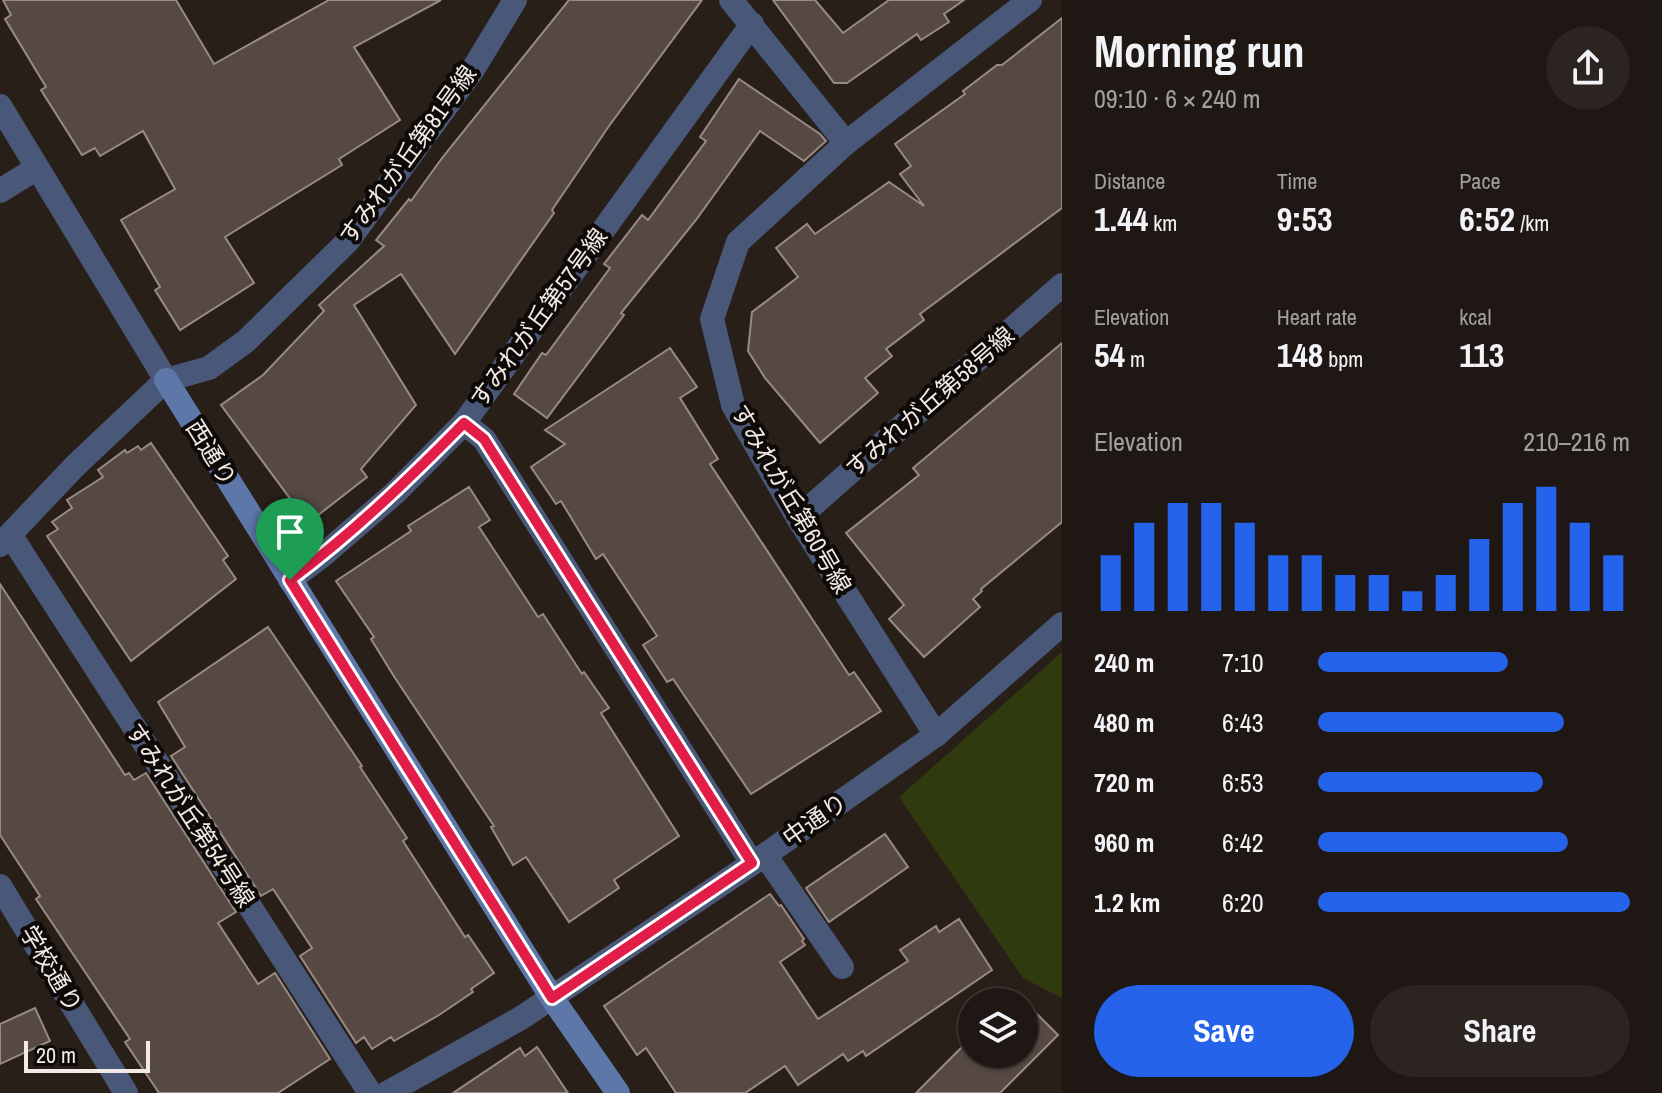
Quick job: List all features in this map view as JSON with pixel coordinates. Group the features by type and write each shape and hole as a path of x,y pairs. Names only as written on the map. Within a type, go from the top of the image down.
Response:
{"street":[{"name":"すみれが丘第81号線","path":"5,541 75,466 166,380 209,368 246,341 348,241 472,71 515,0"},
{"path":"731,0 846,143"},
{"name":"すみれが丘第60号線","path":"936,735 798,518 733,405 712,319 738,242 846,143 1030,0"},
{"name":"すみれが丘第57号線","path":"290,580 395,493 464,423 752,24"},
{"path":"0,106 166,380"},
{"path":"0,191 37,168"},
{"name":"すみれが丘第58号線","path":"798,518 1062,285"},
{"name":"西通り","path":"166,380 552,998 618,1093"},
{"path":"464,423 484,439 758,859 842,967"},
{"name":"すみれが丘第54号線","path":"5,541 370,1093"},
{"name":"中通り","path":"387,1093 521,1018 758,859 936,735 1062,624"},
{"name":"学校通り","path":"0,886 126,1093"}],"green space":[{"path":"1062,652 1062,998 1023,978 899,797"}],"building":[{"path":"3,0 176,0 214,64 329,0 441,0 354,47 400,120 339,159 342,165 225,237 254,283 180,330 155,290 160,287 121,220 175,189 143,131 100,156 95,148 82,155 41,90 46,87 5,19 11,15"},
{"path":"569,0 702,0 609,126 552,210 554,213 455,354 401,274 354,305 416,405 361,469 367,477 308,523 221,405 263,375 324,311 319,305 384,246 376,240 409,199 411,201"},
{"path":"773,0 815,0 843,33 889,0 964,0 944,14 949,22 921,40 917,34 847,83 834,83"},
{"path":"1062,18 1062,208 920,314 924,320 886,349 892,356 865,378 878,393 820,443 765,378 748,351 752,312 798,277 776,248 807,224 815,234 889,182 924,206 900,174 911,166 895,144"},
{"path":"739,79 826,141 804,161 760,131 696,220 621,313 624,315 547,418 514,394 542,353 546,355 610,268 604,264 642,215 648,220 706,141 700,137"},
{"path":"1062,343 1062,522 981,589 973,599 980,607 924,657 889,619 904,605 846,533 919,475 913,468"},
{"path":"670,348 697,387 680,398 718,459 710,464 849,675 854,672 881,711 751,794 673,679 667,682 643,645 657,636 603,554 596,559 561,501 556,504 531,467 565,444 545,430"},
{"path":"151,443 228,556 223,560 236,579 131,661 47,536 58,529 52,522 72,508 67,500 103,477 98,470 125,450 127,453 138,446 141,450"},
{"path":"469,487 490,520 479,527 538,617 543,614 582,674 584,672 609,708 601,713 679,836 614,880 619,888 569,922 526,857 513,865 491,827 494,826 395,678 371,639 374,637 336,581 411,531 408,526"},
{"path":"0,584 125,775 129,773 134,780 146,773 236,912 218,923 258,984 275,973 330,1059 278,1093 159,1093 125,1042 130,1039 36,899 40,896 0,835"},
{"path":"268,627 362,766 407,838 403,841 465,937 468,935 494,973 439,1015 394,1041 391,1037 372,1049 364,1037 356,1043 300,956 312,948 273,889 261,896 171,756 185,747 158,702"},
{"path":"885,834 908,867 829,922 806,888"},
{"path":"770,894 804,939 805,945 780,962 818,1019 908,961 900,950 936,926 939,932 959,919 992,970 966,988 958,988 958,993 866,1056 863,1051 848,1061 843,1054 798,1085 785,1066 745,1093 676,1093 646,1048 637,1055 604,1006"},
{"path":"35,1008 50,1041 0,1064 0,1024"},
{"path":"1038,1015 1058,1035 1038,1055"},
{"path":"537,1047 568,1093 453,1093 520,1048 525,1056"},
{"path":"958,1051 958,1068 1025,1068 1000,1093 916,1093"}],"route":[{"path":"464,423 484,439 752,863 552,998 290,580 395,493 464,423"}]}
